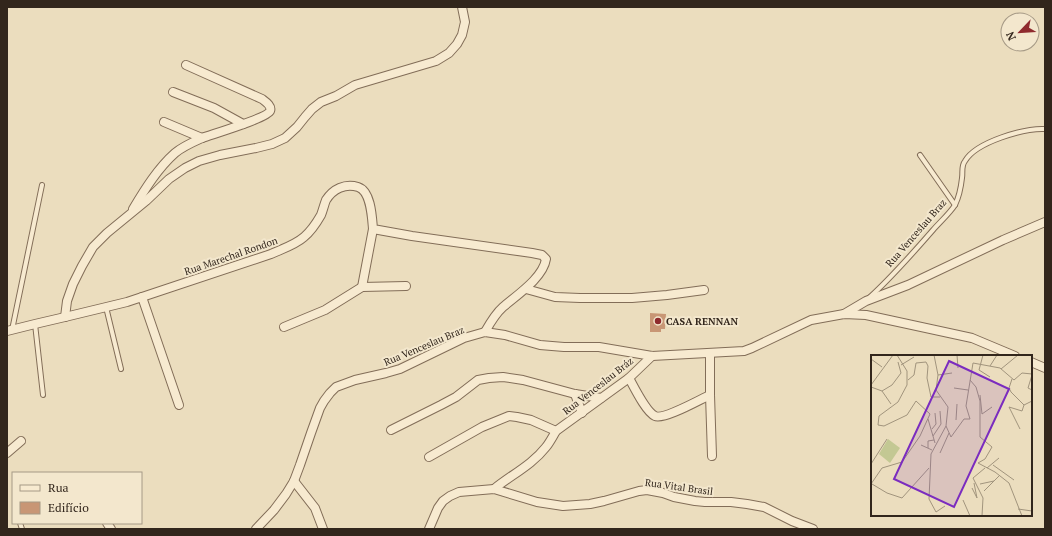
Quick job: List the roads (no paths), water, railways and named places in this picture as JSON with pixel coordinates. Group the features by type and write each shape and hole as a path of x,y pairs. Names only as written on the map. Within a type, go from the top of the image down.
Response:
{"street":[{"path":"65,317 67,301 73,284 93,247 169,179 198,161 272,144 285,138 297,127 312,109 321,102 336,96 355,85 436,61 449,53 457,44 462,35 465,22 462,7"},
{"path":"129,215 145,189 176,153 202,138 254,120 268,113 270,108 269,105 262,99 186,65"},
{"path":"173,92 214,108 243,124"},
{"path":"164,122 202,138"},
{"name":"Rua Marechal Rondon","path":"9,331 142,297 271,254 304,237 320,216 326,200 332,191 351,185 360,188 366,195 370,205 373,229 362,288"},
{"name":"Rua Venceslau Braz","path":"844,314 866,301 908,286 1003,240 1045,222"},
{"path":"373,229 542,255 546,259 545,265 526,289 502,308 491,321 485,332"},
{"path":"284,327 325,310 362,288 406,286"},
{"path":"526,289 554,297 580,298 632,298 704,290"},
{"path":"142,297 179,405"},
{"name":"Rua Venceslau Braz","path":"256,529 274,510 294,481 320,408 336,387 355,380 386,374 400,369 464,338 485,332 505,335 540,345 599,347 652,356 744,351 810,320 844,314 866,315 965,336 989,344 1013,355"},
{"path":"710,353 712,456"},
{"name":"Rua Venceslau Bráz","path":"556,431 629,378 652,356"},
{"path":"1032,362 1045,368"},
{"path":"391,430 456,397 478,380 489,378 503,377 522,380 576,394 601,398"},
{"path":"629,378 646,408 655,416 660,417 674,412 710,395"},
{"path":"576,394 582,413"},
{"path":"429,457 482,427 509,416 531,420 556,431 542,452 525,467 494,489"},
{"path":"7,453 21,441"},
{"path":"294,481 315,508 323,529"},
{"name":"Rua Vital Brasil","path":"429,529 438,508 443,501 450,496 459,492 494,489 537,502 563,506 590,504 646,490 695,501 731,502 764,507 812,529"}],"lane":[{"name":"Rua Venceslau Braz","path":"866,301 890,279 954,205 961,189 963,176 962,168 970,155 980,147 1000,138 1038,128 1045,129"},
{"path":"920,155 954,205"},
{"path":"9,331 42,185"},
{"path":"106,307 121,369"},
{"path":"35,324 43,395"}],"place":[{"name":"CASA RENNAN","path":"658,321"}]}
